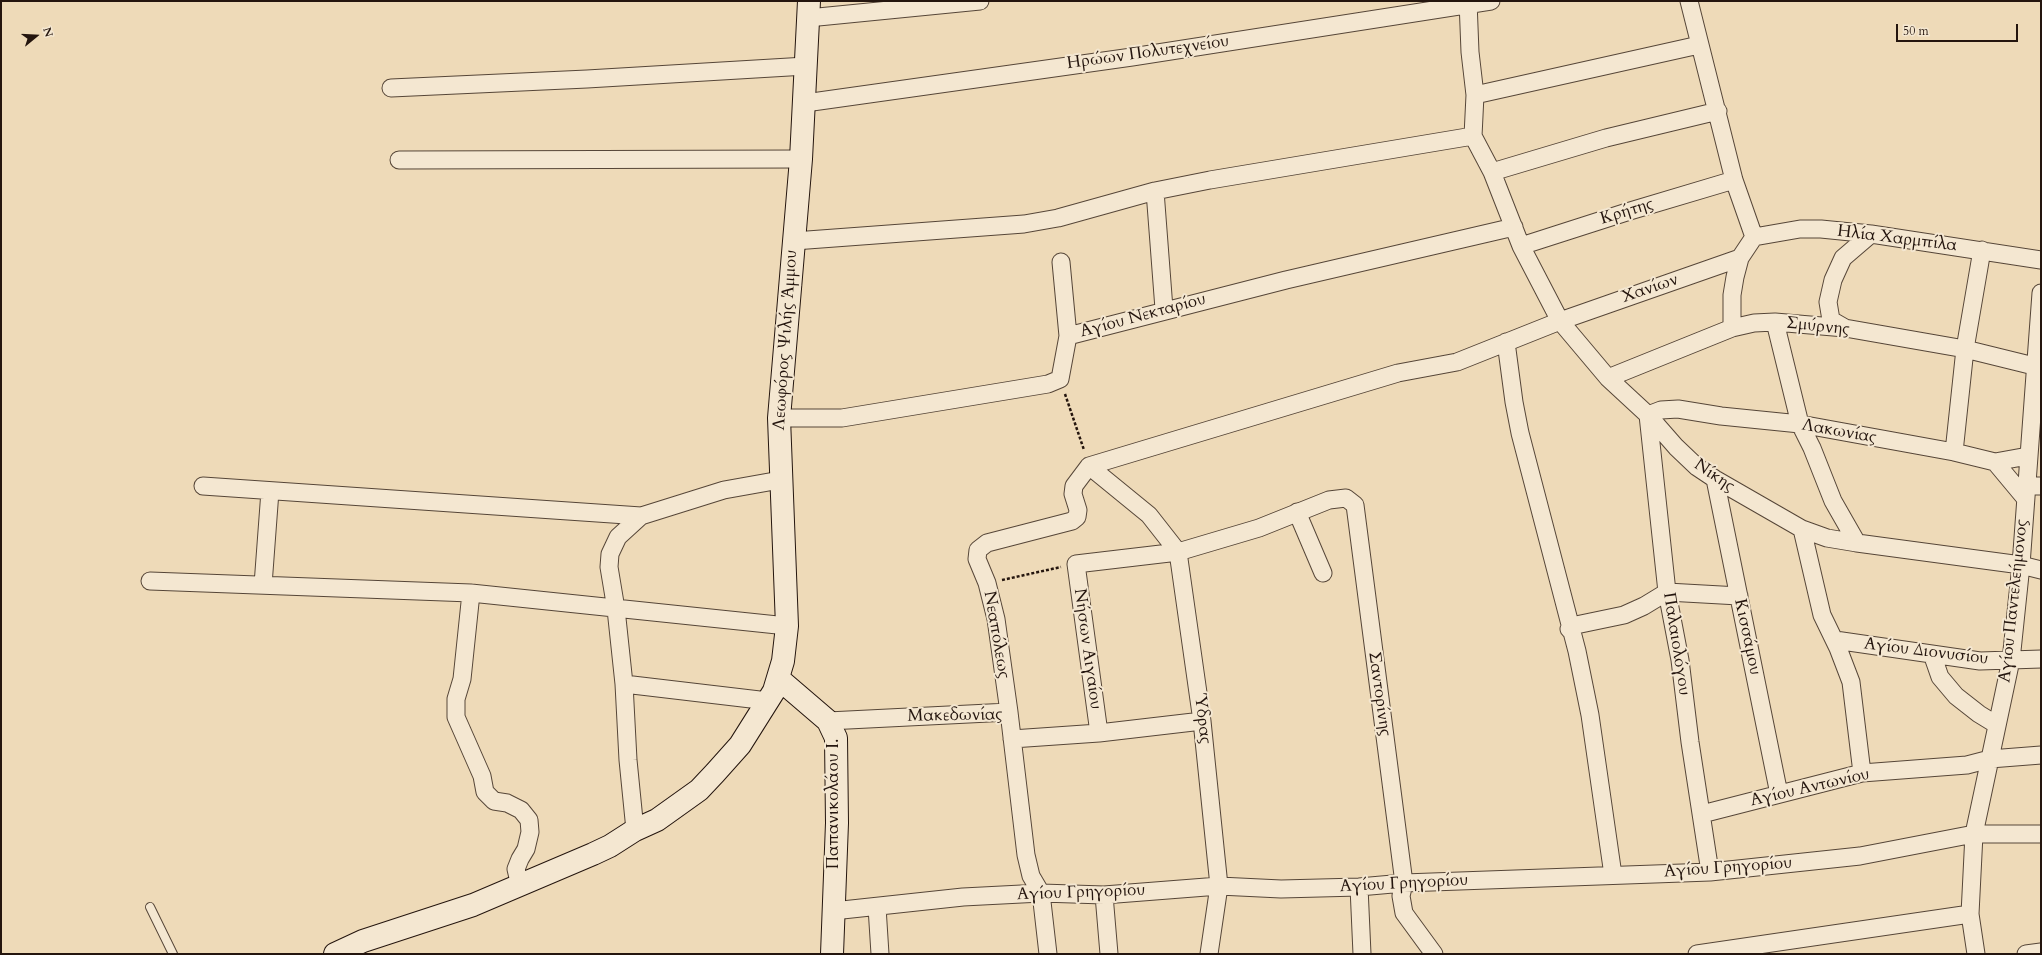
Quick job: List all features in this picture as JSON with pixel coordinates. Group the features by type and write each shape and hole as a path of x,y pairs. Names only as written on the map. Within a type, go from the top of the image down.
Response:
{"street":[{"path":"808,10 980,1"},
{"name":"Ηρώων Πολυτεχνείου","path":"805,103 1132,57 1468,3 1491,1"},
{"path":"1689,1 1699,45 1718,111 1734,180 1754,237 1740,258 1732,295 1732,328"},
{"path":"794,241 1024,224 1058,218 1155,190 1473,136 1475,95 1470,52 1468,3"},
{"name":"Λεωφόρος Ψιλής Άμμου","path":"335,954 362,941 456,912 520,886 610,846 635,830 657,820 699,790 740,745 768,701 778,679 783,661 787,626 780,480 779,418 805,103 808,10"},
{"path":"1475,95 1699,45"},
{"path":"391,88 587,80 806,66"},
{"path":"1492,172 1606,138 1718,111"},
{"name":"Νίκης","path":"1473,136 1492,172 1521,246 1560,321 1608,378 1648,415 1676,447 1697,467 1802,529 1827,538 2021,565 2041,570"},
{"path":"399,160 801,159"},
{"name":"Κρήτης","path":"1521,246 1630,210 1734,180"},
{"path":"1155,190 1164,310"},
{"name":"Αγίου Νεκταρίου","path":"1060,379 1068,336 1164,310 1514,226"},
{"name":"Ηλία Χαρμπίλα","path":"1754,237 1800,229 1821,229 1870,234 2041,260"},
{"path":"1845,328 1831,320 1828,302 1833,280 1843,258 1870,234"},
{"path":"1954,452 1966,349 1982,250"},
{"name":"Χανίων","path":"1089,466 1398,373 1457,362 1560,321 1740,258"},
{"path":"1061,262 1068,336"},
{"name":"Αγίου Παντελεήμονος","path":"1976,954 1970,914 1974,834 2011,660 2031,490 2028,456 2037,397 2034,366 2041,302"},
{"path":"1775,322 1800,424 1812,448 1833,501 1856,543"},
{"name":"Σμύρνης","path":"1608,378 1732,328 1754,323 1775,322 1845,328 1966,349 2034,366"},
{"path":"1506,342 1514,402 1520,433 1569,629 1577,651 1590,714 1613,875"},
{"path":"779,418 842,418 1039,387 1060,379"},
{"name":"Λακωνίας","path":"1648,415 1661,410 1678,409 1720,416 1800,424 1954,452 1995,462 2028,456"},
{"name":"Παλαιολόγου","path":"1648,415 1667,592 1680,660 1690,742 1710,872"},
{"path":"1995,462 2031,490"},
{"path":"1089,466 1149,515 1178,552"},
{"name":"Νεαπόλεως","path":"1009,712 996,618 987,583 977,559 978,550 987,543 1072,521 1077,517 1078,510 1073,494 1074,486 1089,466"},
{"name":"Κισσάμου","path":"1715,479 1779,794"},
{"path":"203,486 641,516 724,490 780,480"},
{"path":"263,585 270,491"},
{"name":"Σαντορίνης","path":"1297,512 1329,500 1346,498 1355,504 1404,883 1401,896 1404,913 1434,954"},
{"path":"1076,564 1178,552 1259,528 1297,512 1323,573"},
{"path":"635,830 628,760 624,684 616,609 609,567 610,554 618,537 641,516"},
{"path":"1802,529 1822,615 1835,640 1850,682 1862,773"},
{"name":"Ύδρας","path":"1178,552 1202,720 1219,886 1209,954"},
{"name":"Νήσων Αιγαίου","path":"1076,564 1099,733"},
{"path":"150,581 471,593 787,626"},
{"path":"1569,629 1576,625 1624,615 1644,606 1667,592 1739,596"},
{"path":"471,593 462,679 456,698 456,717 482,776 485,792 494,801 507,803 521,810 529,820 530,832 526,849 516,869 520,886"},
{"name":"Αγίου Διονυσίου","path":"1835,640 1980,661 2041,659"},
{"path":"1932,654 1940,677 1956,696 1979,714 1997,725"},
{"name":"Παπανικολάου Ι.","path":"778,679 828,721 836,738 837,823 832,954"},
{"path":"624,684 768,701"},
{"name":"Μακεδωνίας","path":"828,721 1009,712 1012,739 1099,733 1202,720"},
{"path":"1012,739 1026,855 1031,876 1041,893 1048,954"},
{"name":"Αγίου Αντωνίου","path":"1702,814 1862,773 1967,765 1990,759 2041,755"},
{"name":"Αγίου Γρηγορίου","path":"833,911 963,897 1041,893 1104,894 1219,886 1281,890 1359,887 1404,883 1710,872 1860,856 1974,834 2041,834"},
{"path":"1359,887 1362,954"},
{"path":"1104,894 1109,954"},
{"path":"877,907 880,954"},
{"path":"1697,954 1970,914"},
{"path":"2026,954 2041,952"}],"lane":[{"path":"150,907 173,954"}],"path":[{"path":"1060,379 1089,466"},
{"path":"987,583 1076,564"}]}
